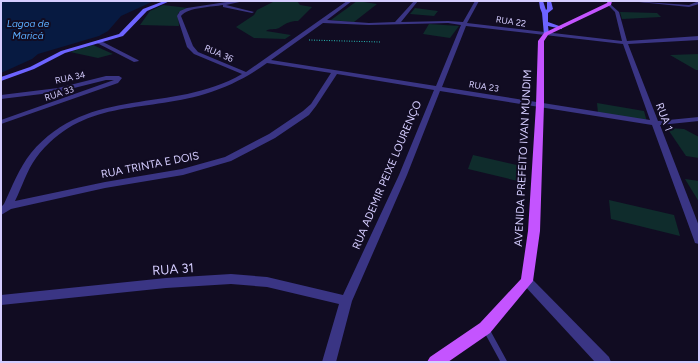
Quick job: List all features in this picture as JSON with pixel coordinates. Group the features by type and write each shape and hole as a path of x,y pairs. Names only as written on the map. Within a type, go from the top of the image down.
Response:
{"main road":[{"path":"546,34 609,3"},
{"name":"AVENIDA PREFEITO IVAN MUNDIM","path":"527,281 534,232 540,105 541,41 546,34"},
{"path":"435,362 485,328 527,281"}],"street":[{"path":"1,79 32,68 63,52 121,35 145,10 168,1"},
{"name":"RUA 36","path":"242,1 189,9 179,16 190,47 196,53 247,74"},
{"path":"1,212 8,206 33,156 49,138 64,127 97,111 118,106 201,93 228,84 247,74 350,1"},
{"path":"396,24 416,1"},
{"name":"RUA ADEMIR PEIXE LOURENÇO","path":"329,362 346,301 403,174 464,24 477,1"},
{"path":"541,1 542,8 545,13 546,34"},
{"path":"545,13 550,9 550,1"},
{"path":"631,1 692,8 699,2"},
{"name":"RUA 1","path":"609,3 617,12 625,43 699,240"},
{"path":"218,4 252,12"},
{"name":"RUA 22","path":"321,21 396,24 437,22 625,43 699,38"},
{"path":"545,23 560,28"},
{"path":"687,39 699,46"},
{"path":"99,42 136,61"},
{"name":"RUA 23","path":"266,61 654,123 699,118"},
{"name":"RUA TRINTA E DOIS","path":"8,206 183,172 228,159 272,136 306,113 314,105 335,72"},
{"name":"RUA 34","path":"1,97 58,90 106,78 119,78"},
{"name":"RUA 33","path":"1,122 82,95 119,81 119,78"},
{"name":"RUA 31","path":"1,300 166,283 231,279 267,282 346,301"},
{"path":"527,281 604,362"}],"lane":[{"path":"485,328 504,362"}],"path":[{"path":"296,40 380,42"}],"green space":[{"path":"275,1 297,1 300,5 312,7 298,21 290,22 279,28 266,31 291,35 285,39 254,38 236,27 254,15 257,10"},
{"path":"357,1 377,4 354,22 331,20"},
{"path":"163,5 188,8 178,13 179,26 140,25 150,11"},
{"path":"415,8 438,11 434,16 410,14"},
{"path":"620,12 657,13 661,17 622,19"},
{"path":"429,24 459,26 450,38 423,34"},
{"path":"93,45 113,54 98,58 70,52"},
{"path":"699,54 699,70 696,70 670,55"},
{"path":"597,103 644,111 647,122 598,113"},
{"path":"667,128 684,129 699,137 699,158 686,156"},
{"path":"473,155 525,167 522,182 468,169"},
{"path":"685,179 699,181 699,202"},
{"path":"609,200 674,215 680,236 611,219"}],"water":[{"name":"Lagoa de Maricá","path":"1,1 154,1 121,16 108,31 99,36 38,54 32,59 1,73"}]}
